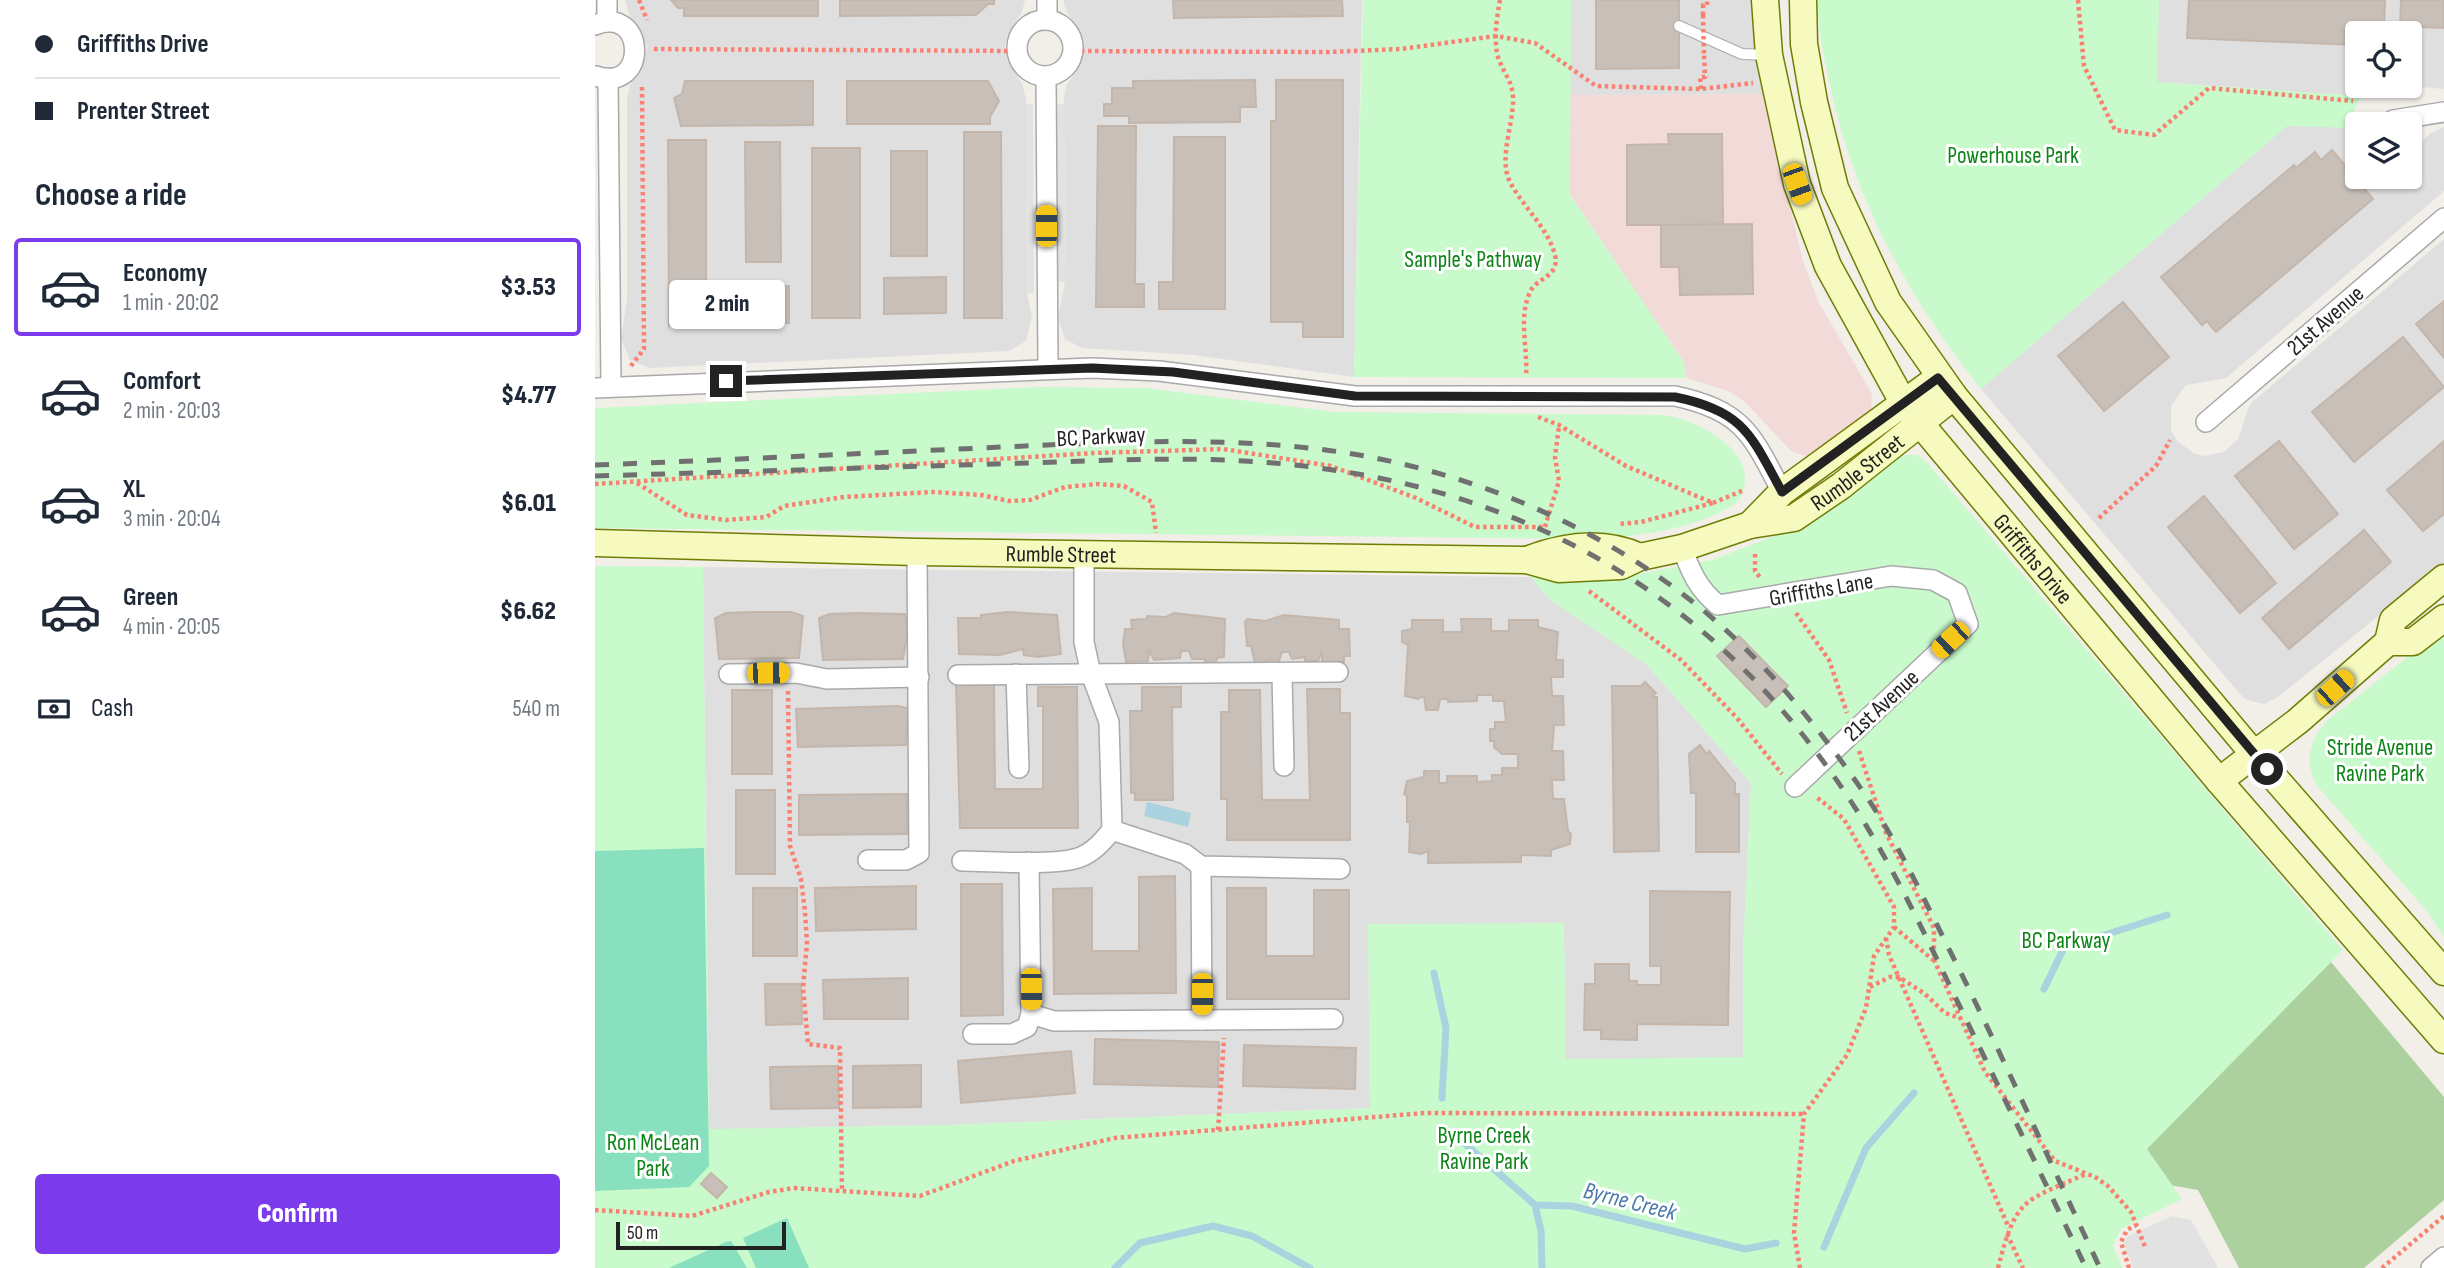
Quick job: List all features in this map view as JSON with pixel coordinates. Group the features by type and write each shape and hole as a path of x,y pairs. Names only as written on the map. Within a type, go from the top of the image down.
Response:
{"main road":[{"name":"Griffiths Drive","path":"1765,0 1769,55 1797,184 1828,266 1911,414 2220,781 2444,1040"},
{"name":"Griffiths Drive","path":"1803,0 1804,44 1835,188 1888,302 1946,387 2253,753 2444,972"},
{"name":"Rumble Street","path":"1750,525 1782,492 1911,414 1946,387"},
{"name":"Rumble Street","path":"595,543 916,552 1527,560 1559,569 1621,566 1640,557 1682,548 1750,525 1794,517 1841,486 1911,414"},
{"path":"2220,781 2298,720 2388,642 2393,620 2444,578"},
{"path":"2388,642 2413,642 2444,618"}],"street":[{"path":"607,0 601,24 624,27 636,50 630,67 616,77 601,77 603,387 1048,368 1159,371 1355,396 1675,397 1700,402 1740,424 1752,435 1782,492"},
{"path":"1047,10 1069,33 1074,51 1067,66 1046,77 1037,76 1023,66 1017,51 1021,33 1047,10"},
{"path":"1046,77 1048,368"},
{"path":"2422,116 2444,113"},
{"name":"21st Avenue","path":"2206,422 2444,218"},
{"name":"Griffiths Lane","path":"1682,548 1692,576 1703,593 1718,605 1891,576 1933,580 1957,593 1968,624"},
{"path":"868,860 906,860 919,853 916,552"},
{"path":"962,861 1029,862 1078,858 1101,844 1112,830 1109,722 1091,674 1084,642 1084,553"},
{"name":"21st Avenue","path":"1795,788 1968,624"},
{"path":"958,675 1338,672"},
{"path":"729,674 788,673 827,679 919,677"},
{"path":"1017,674 1019,768"},
{"path":"1282,674 1284,766"},
{"path":"1112,830 1185,854 1201,866 1340,869"},
{"path":"973,1034 1011,1034 1027,1027 1031,1014 1029,862"},
{"path":"1201,866 1202,1020"},
{"path":"1031,1014 1054,1021 1333,1019"},
{"path":"2431,1268 2444,1257"}],"lane":[{"path":"1679,26 1742,54 1769,55"}],"path":[{"path":"639,0 654,31"},
{"path":"1500,0 1497,55 1510,77 1513,98 1507,158 1509,180 1555,254 1552,273 1532,288 1523,308 1526,376"},
{"path":"1701,89 1700,77 1705,77 1703,5 1707,5 1707,0"},
{"path":"2078,0 2084,66 2115,130 2154,135 2209,88 2353,101"},
{"path":"1074,51 1329,52 1401,49 1496,36 1535,43 1596,86 1701,89 1753,83"},
{"path":"656,40 656,60"},
{"path":"636,50 1017,51"},
{"path":"603,387 639,359 644,349 640,95 646,78"},
{"path":"1528,414 1559,425 1626,466 1713,502"},
{"path":"1545,527 1559,481 1555,457 1559,425"},
{"path":"2099,517 2156,466 2171,440"},
{"name":"BC Parkway","path":"595,484 1094,453 1223,449 1331,466 1416,498 1475,527 1558,527"},
{"path":"636,483 687,515 726,520 766,517 784,506 844,497 933,492 1019,501 1030,500 1065,487 1098,484 1124,486 1152,502 1156,524"},
{"path":"1606,525 1641,522 1713,502 1744,490"},
{"path":"1586,588 1681,660 1737,718 1795,788 1823,800 1844,819 1894,907 1894,926 1874,956 1866,1008 1847,1055 1804,1114 1794,1233 1800,1268"},
{"path":"1781,596 1829,660 1885,832 1934,928 1934,960 1985,1072 2055,1161 2108,1186 2131,1212 2146,1249"},
{"path":"788,673 790,846 800,879 805,912 805,1014 808,1044 840,1048 842,1192"},
{"path":"1894,926 1934,960"},
{"path":"1886,937 1889,956 2023,1268"},
{"path":"1869,987 1891,977 1899,977 1925,994 1945,1013 1960,1018"},
{"path":"1218,1131 1218,1097 1223,1084 1224,1020"},
{"path":"595,1210 692,1216 794,1188 920,1196 1014,1161 1115,1138 1425,1113 1804,1114"},
{"path":"1998,1268 2008,1231 2021,1206 2086,1174"},
{"path":"2382,1268 2444,1216"},
{"path":"2129,1268 2121,1242 2127,1230 2136,1225"}],"shaded area":[{"path":"625,0 1025,0 1005,47 1008,62 1022,83 1026,100 1027,293 1032,317 1026,341 1009,351 649,368 630,360 621,339 627,299 627,100 630,85 643,66 647,46 630,17"},
{"path":"1063,0 1362,0 1354,377 1193,355 1082,348 1065,339 1058,318 1065,282 1064,98 1066,86 1077,70 1083,51 1080,33 1067,13"},
{"path":"1571,0 1752,0 1753,30 1763,94 1570,95"},
{"path":"2159,0 2444,0 2444,89 2422,87 2422,21 2345,21 2345,95 2156,82"},
{"path":"1763,94 1803,261 1818,301 1872,394 1871,412 1808,457 1791,451 1744,401 1728,391 1686,378 1684,362 1570,195 1570,95"},
{"path":"1026,104 1033,104 1034,293 1027,293"},
{"path":"1057,104 1064,104 1065,282 1058,282"},
{"path":"2287,125 2345,128 2345,189 2422,189 2422,141 2444,127 2444,191 2226,378 2186,385 2171,406 2171,430 2177,441 2195,454 2205,456 2224,452 2238,439 2250,404 2444,239 2444,563 2278,697 2264,704 2247,700 2240,694 1981,389"},
{"path":"703,567 1531,577 1549,599 1646,664 1751,783 1743,953 1743,1057 1566,1060 1368,924 1370,1108 949,1125 709,1130"},
{"path":"2172,1216 2191,1220 2218,1268 2133,1268 2124,1243 2128,1236"}],"green space":[{"name":"Sample's Pathway","path":"1363,0 1571,0 1570,195 1684,362 1686,378 1354,377"},
{"name":"Powerhouse Park","path":"1817,0 2159,0 2157,82 2359,98 2354,112 2345,112 2345,128 2287,126 1981,389 1907,283 1869,207 1840,127"},
{"path":"1039,387 1145,388 1336,412 1664,415 1691,423 1720,438 1740,460 1745,474 1744,488 1735,503 1699,521 1642,534 1585,539 595,528 595,408"},
{"path":"1903,455 1916,455 1925,460 2343,950 2147,1149 2182,1199 2121,1229 2113,1246 2122,1268 595,1268 595,566 703,567 709,1129 950,1125 1370,1108 1368,924 1564,923 1566,1059 1743,1057 1743,953 1751,783 1646,664 1549,599 1531,577 1623,577 1712,560 1782,533"},
{"path":"2039,613 2444,1097 2444,1200 2364,1268 2239,1268 2198,1190 2135,1179"},
{"name":"Stride Avenue Ravine Park","path":"2444,628 2444,937 2426,910 2319,788 2309,761 2312,744 2328,720"},
{"name":"Ron McLean Park","path":"704,848 709,1166 689,1187 595,1191 595,851"},
{"path":"787,1218 809,1268 756,1268 743,1238"},
{"path":"731,1241 747,1268 669,1268 726,1242"}],"water":[{"path":"1147,802 1191,813 1188,827 1144,816"}],"building":[{"path":"671,0 818,0 818,16 684,16 684,8 678,8"},
{"path":"840,0 994,0 994,4 988,4 976,15 840,16"},
{"path":"1173,0 1342,0 1343,16 1174,18"},
{"path":"1596,0 1679,0 1679,68 1596,69"},
{"path":"2189,0 2385,0 2384,21 2345,21 2345,45 2187,38"},
{"path":"2401,0 2444,0 2444,28 2422,27 2422,21 2400,21"},
{"path":"1255,80 1256,107 1240,107 1240,122 1129,123 1129,116 1104,116 1104,104 1112,104 1112,88 1133,88 1133,81"},
{"path":"1276,80 1343,80 1343,337 1303,337 1303,322 1271,322 1271,121 1276,121"},
{"path":"685,81 813,81 813,125 681,126 674,98 682,94"},
{"path":"847,81 988,81 999,101 990,117 990,124 847,124"},
{"path":"1098,126 1136,126 1135,284 1144,284 1144,307 1096,307"},
{"path":"964,132 1001,132 1002,318 964,318"},
{"path":"1668,134 1722,134 1723,225 1627,225 1627,145 1669,144"},
{"path":"1174,137 1225,137 1225,309 1159,309 1159,282 1173,282"},
{"path":"668,140 706,140 706,326 669,326"},
{"path":"745,142 780,142 781,262 746,262"},
{"path":"812,148 860,148 860,318 812,318"},
{"path":"2332,150 2345,166 2345,189 2365,189 2373,199 2216,332 2207,321 2202,325 2161,277 2294,165 2296,168 2315,152 2321,160"},
{"path":"891,151 927,151 927,256 891,256"},
{"path":"1752,224 1753,294 1680,295 1679,267 1661,267 1661,225"},
{"path":"946,277 946,313 884,314 884,278"},
{"path":"727,286 789,286 789,323 727,322"},
{"path":"2444,301 2444,358 2416,324"},
{"path":"2123,302 2169,357 2104,411 2058,356"},
{"path":"2403,337 2444,387 2354,462 2312,412"},
{"path":"2279,441 2338,514 2294,549 2235,476"},
{"path":"2444,441 2444,514 2423,531 2387,490"},
{"path":"2204,496 2276,583 2240,613 2168,527"},
{"path":"2364,530 2391,562 2289,649 2262,618"},
{"path":"791,612 803,616 799,658 719,659 715,618 726,613"},
{"path":"1008,612 1057,615 1061,654 1039,657 1024,655 1023,649 1000,655 959,654 958,618 981,618 981,615"},
{"path":"1174,613 1225,619 1224,657 1217,658 1216,662 1205,662 1205,659 1192,659 1189,651 1181,651 1180,658 1154,660 1149,651 1148,661 1126,662 1123,644 1125,629 1132,629 1131,620 1147,619 1147,616 1166,617"},
{"path":"830,614 905,614 908,631 903,659 823,660 819,618"},
{"path":"1284,615 1339,620 1339,629 1349,629 1350,656 1344,656 1344,662 1322,662 1322,651 1318,661 1305,661 1305,657 1292,659 1289,652 1282,652 1279,661 1255,663 1251,646 1247,646 1245,622 1247,619 1266,621"},
{"path":"1461,619 1491,619 1491,631 1509,631 1509,620 1538,620 1538,627 1558,632 1556,660 1563,660 1563,677 1551,677 1552,696 1563,696 1564,725 1554,725 1552,751 1563,751 1564,780 1552,780 1553,799 1564,799 1568,831 1571,834 1570,844 1551,850 1551,856 1521,855 1521,862 1428,863 1428,851 1421,854 1409,852 1410,822 1407,822 1407,796 1404,794 1407,781 1424,777 1424,771 1439,771 1439,783 1447,783 1447,776 1477,776 1477,782 1492,781 1492,775 1502,775 1502,768 1518,768 1518,754 1502,754 1494,747 1494,741 1490,741 1490,729 1495,729 1495,722 1506,722 1504,701 1493,701 1493,695 1477,695 1477,701 1448,702 1448,699 1440,699 1438,710 1426,710 1424,696 1418,699 1405,696 1408,645 1402,642 1402,631 1412,629 1412,620 1443,620 1443,632 1462,632"},
{"path":"1739,636 1788,686 1766,707 1717,656"},
{"path":"1645,682 1656,693 1652,697 1657,697 1659,851 1614,852 1612,686 1641,686"},
{"path":"956,684 994,684 995,789 1043,789 1043,706 1038,706 1038,687 1077,687 1078,828 960,828"},
{"path":"1142,687 1181,687 1181,707 1172,707 1173,800 1135,800 1135,793 1131,793 1130,711 1142,711"},
{"path":"1307,689 1340,689 1340,713 1350,713 1350,840 1227,840 1227,799 1221,799 1221,712 1229,712 1229,690 1260,690 1262,800 1310,800"},
{"path":"732,690 772,690 772,774 732,774"},
{"path":"908,708 906,745 798,747 796,709"},
{"path":"1700,745 1707,754 1709,751 1735,783 1735,794 1739,794 1739,852 1696,852 1696,793 1691,793 1689,754"},
{"path":"736,790 775,790 775,874 736,874"},
{"path":"907,794 907,834 799,835 799,795"},
{"path":"1175,876 1176,993 1054,994 1053,889 1092,888 1092,951 1139,951 1139,877"},
{"path":"961,884 1002,884 1003,1015 961,1016"},
{"path":"916,886 916,929 816,931 815,888"},
{"path":"753,888 797,888 797,956 753,956"},
{"path":"1227,888 1266,888 1266,956 1314,956 1314,890 1349,890 1349,999 1227,999"},
{"path":"1650,891 1730,892 1728,1025 1637,1024 1637,1040 1601,1039 1601,1030 1584,1030 1585,984 1595,984 1595,964 1629,964 1629,981 1637,981 1637,985 1661,985 1661,966 1650,966"},
{"path":"908,978 908,1019 824,1019 823,980"},
{"path":"765,984 801,984 802,1024 766,1025"},
{"path":"1095,1039 1219,1042 1218,1087 1094,1084"},
{"path":"1244,1045 1356,1048 1355,1089 1243,1086"},
{"path":"1071,1051 1075,1093 961,1103 958,1061"},
{"path":"921,1065 921,1107 853,1108 853,1066"},
{"path":"838,1066 839,1108 771,1109 770,1067"},
{"path":"711,1173 727,1187 717,1198 701,1184"}],"waterway":[{"name":"Byrne Creek","path":"2044,989 2064,948 2167,915"},
{"path":"1434,973 1446,1028 1442,1098"},
{"name":"Byrne Creek","path":"1824,1247 1866,1148 1914,1093"},
{"path":"1455,1135 1535,1205"},
{"name":"Byrne Creek","path":"1542,1268 1541,1231 1535,1205 1572,1206 1745,1249 1776,1243"},
{"name":"Byrne Creek","path":"1115,1268 1140,1243 1213,1226 1252,1236 1310,1268"}],"railway":[{"path":"595,465 1107,443 1276,445 1369,457 1470,483 1519,501 1613,547 1698,606 1744,647 1808,718 1864,793 1918,887 1987,1025 2100,1268"},
{"path":"595,476 1117,460 1198,459 1279,463 1402,483 1480,506 1554,536 1623,573 1687,618 1746,671 1800,732 1850,800 1881,851 1936,957 2086,1268"}],"route":[{"path":"726,381 1092,368 1173,372 1355,396 1675,397 1700,402 1721,411 1740,424 1752,435 1782,492 1938,378 2267,769"}],"park label":[{"name":"Byrne Creek Ravine Park","path":"1484,1148"}]}
